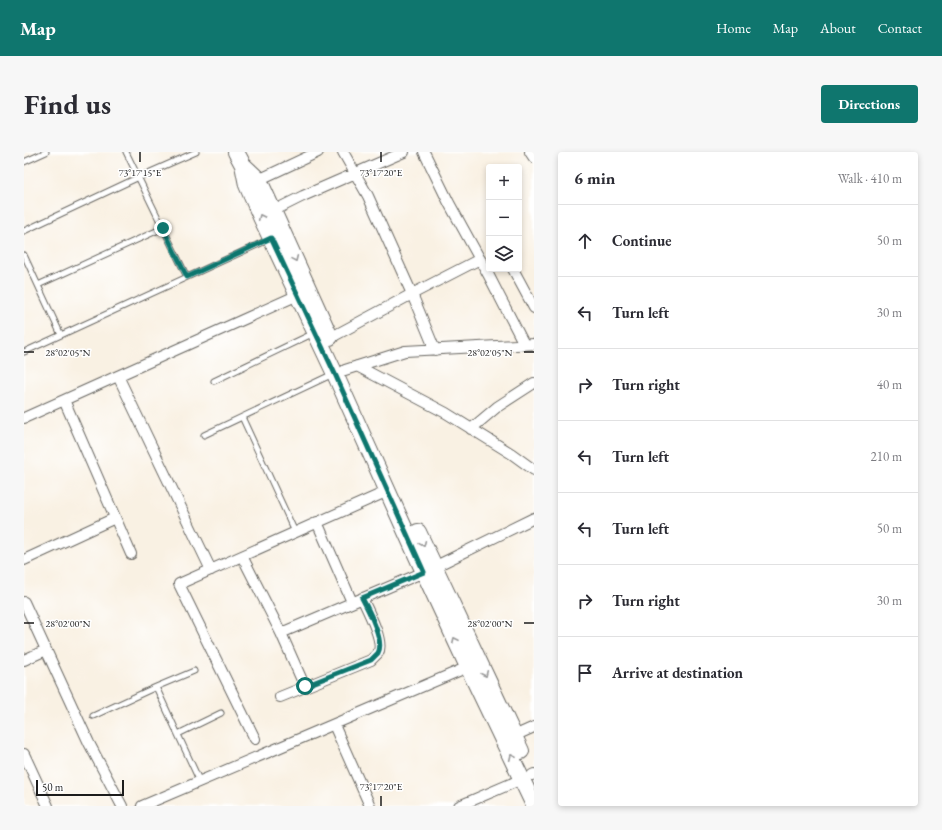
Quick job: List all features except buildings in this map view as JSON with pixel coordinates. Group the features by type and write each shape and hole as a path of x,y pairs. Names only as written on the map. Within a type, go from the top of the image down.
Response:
{"main road":[{"path":"240,159 253,182 274,211 330,338 346,370 468,667 530,777"},
{"path":"253,182 261,217 316,332 346,370 388,491 514,736 530,777 534,806"}],"street":[{"path":"253,182 318,152"},
{"path":"343,152 368,196 412,294 435,350"},
{"path":"274,211 303,196 404,152"},
{"path":"346,370 405,351 529,344 449,203 424,152"},
{"path":"530,152 534,158"},
{"path":"330,338 480,259"},
{"path":"515,272 534,308"},
{"path":"24,418 298,295"},
{"path":"346,370 446,413 533,467"},
{"path":"118,376 211,570"},
{"path":"471,429 497,407 534,383"},
{"path":"64,400 131,554"},
{"path":"255,739 179,584 388,491"},
{"path":"24,560 115,518"},
{"path":"281,634 429,569 534,518"},
{"path":"318,522 352,602"},
{"path":"242,556 305,686"},
{"path":"280,697 371,660 378,653 378,635 362,598"},
{"path":"24,602 89,743 122,806"},
{"path":"24,660 46,650"},
{"path":"142,806 468,667"},
{"path":"334,725 370,806"},
{"path":"514,736 534,727"},
{"path":"24,754 48,806"},
{"path":"459,806 530,777"}],"lane":[{"path":"24,162 46,152"},
{"path":"126,152 187,277"},
{"path":"24,231 196,152"},
{"path":"38,285 163,228"},
{"path":"24,352 271,238"},
{"path":"24,256 61,335"},
{"path":"214,381 316,332"},
{"path":"204,435 346,370"},
{"path":"242,418 295,532"},
{"path":"93,716 194,671"},
{"path":"156,687 200,782"},
{"path":"178,734 220,713"}],"route":[{"path":"163,228 187,277 271,238 316,332 424,572 362,598 378,635 378,653 371,660 305,686"}]}
